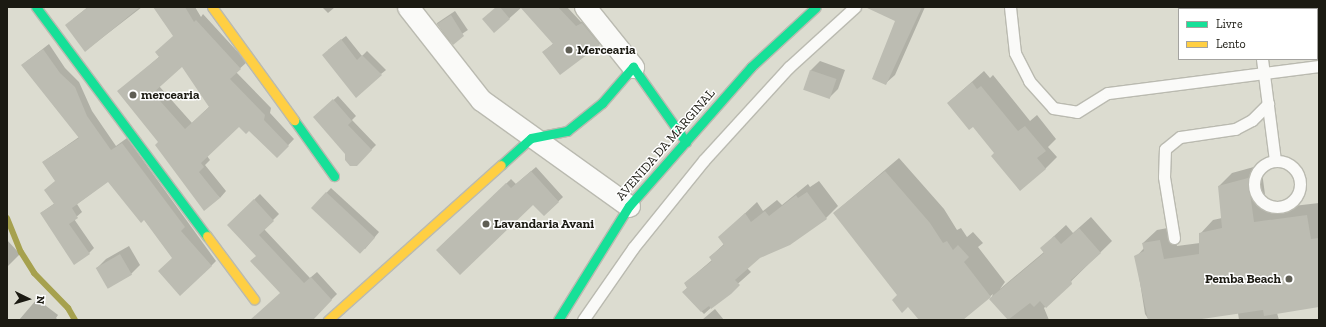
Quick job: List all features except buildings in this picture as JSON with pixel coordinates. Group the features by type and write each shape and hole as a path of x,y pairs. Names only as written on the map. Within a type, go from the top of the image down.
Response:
{"street":[{"path":"36,7 254,299"},
{"path":"212,7 334,176"},
{"path":"408,7 481,100 531,138 629,206"},
{"path":"585,7 633,67 686,142"},
{"name":"AVENIDA DA MARGINAL","path":"558,320 629,206 751,67 816,7"},
{"path":"328,320 531,138 567,131 602,103 633,67"}],"lane":[{"path":"583,320 633,248 704,160 789,67 855,7"},
{"path":"1010,7 1015,53 1029,81 1053,108 1077,112 1108,93 1319,66"},
{"path":"1262,60 1275,160"},
{"path":"1174,238 1164,176 1165,149 1180,137 1235,129 1252,120 1268,104"},
{"path":"1275,160 1295,169 1300,186 1292,202 1275,207 1259,199 1253,182 1262,166 1275,160"}],"waterway":[{"path":"7,218 21,252 34,273 68,308 75,320"}],"traffic: fast":[{"path":"36,7 207,236"},
{"path":"558,320 629,206 751,67 816,7"},
{"path":"501,165 531,138 567,131 602,103 633,67 686,142"},
{"path":"294,120 334,176"}],"traffic: slow":[{"path":"212,7 294,120"},
{"path":"328,320 501,165"},
{"path":"207,236 254,299"}],"place":[{"name":"Mercearia","path":"569,50"},
{"name":"mercearia","path":"133,95"},
{"name":"Lavandaria Avani","path":"486,224"},
{"name":"Pemba Beach","path":"1289,279"}]}
